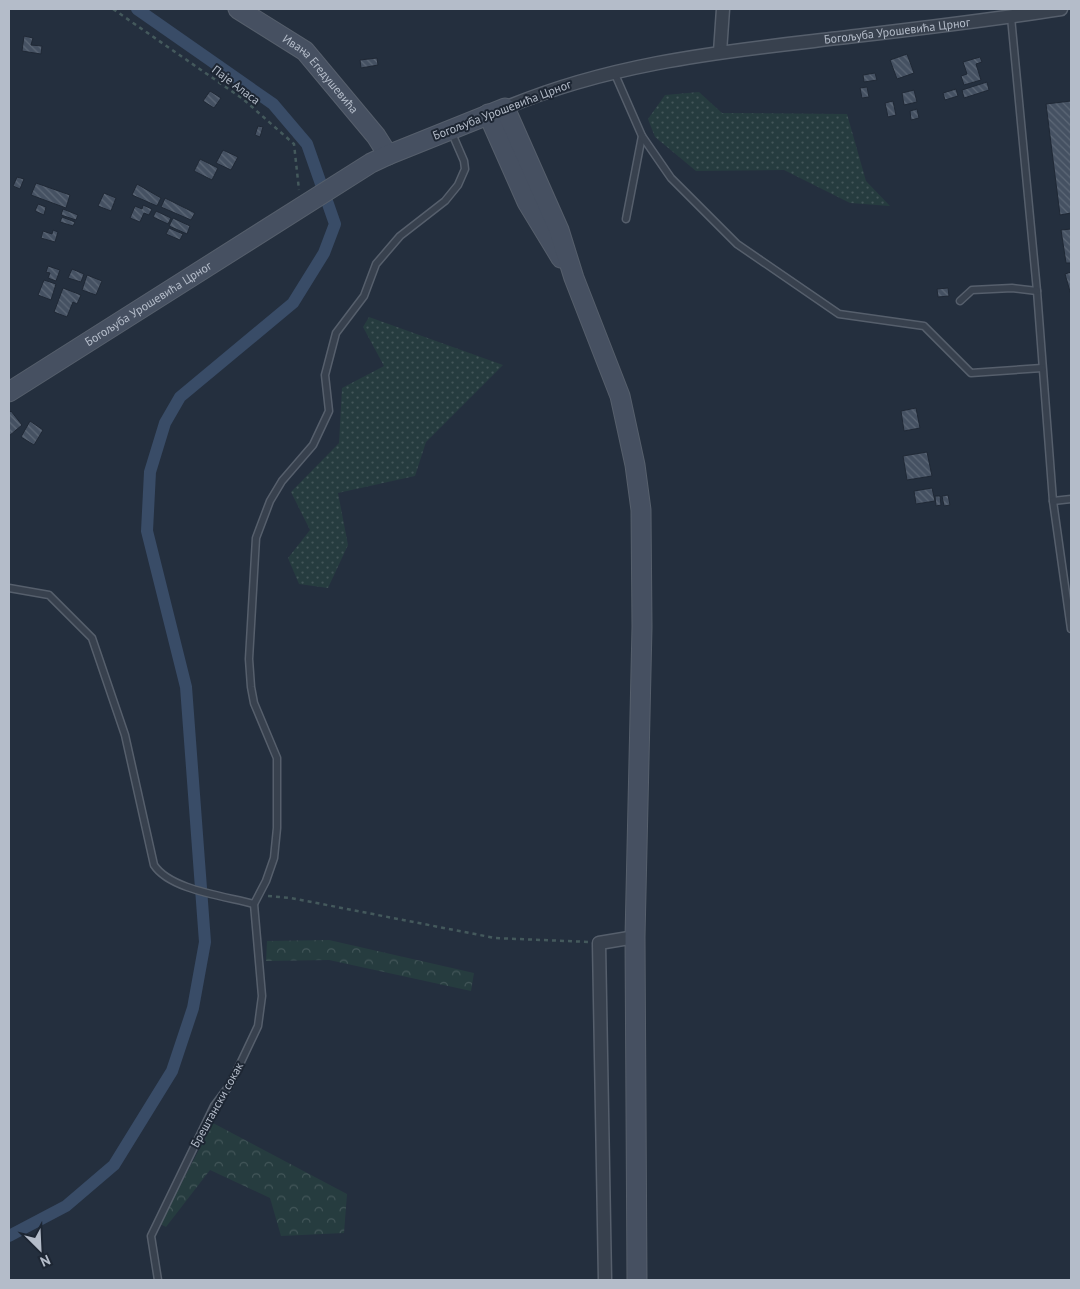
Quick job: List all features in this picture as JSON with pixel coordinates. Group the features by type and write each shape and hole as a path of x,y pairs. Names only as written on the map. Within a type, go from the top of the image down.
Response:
{"main road":[{"name":"Ивана Егедушевића","path":"238,9 306,51 376,136 388,155"},
{"name":"Богољуба Урошевића Црног","path":"9,392 336,185 388,155 496,111"},
{"path":"496,111 558,230 574,278 620,396 635,465 641,510 642,627 635,937 637,1280"}],"street":[{"path":"720,52 724,9"},
{"name":"Богољуба Урошевића Црног","path":"496,111 559,86 614,72 720,52 1011,17 1061,9"},
{"path":"605,1280 599,943 635,937"}],"lane":[{"path":"1011,17 1053,501 1071,629"},
{"path":"614,72 642,136 671,178 737,244 839,314 924,326 971,373 1042,368"},
{"path":"9,588 49,595 92,638 125,735 154,865 160,874 181,885 254,904 274,858 277,828 277,758 254,703 251,687 249,659 256,538 270,501 282,481 313,445 329,411 325,375 336,334 364,296 376,264 400,236 445,200 458,184 465,169 464,161 450,130"},
{"path":"626,219 642,136"},
{"path":"960,301 972,290 1012,288 1036,291"},
{"path":"1053,501 1071,499"},
{"name":"Брештански сокак","path":"158,1280 151,1236 209,1114 229,1086 258,1026 262,996 254,904"}],"path":[{"name":"Паје Аласа","path":"113,9 243,99 294,144 309,202"},
{"path":"259,896 291,898 495,938 599,943"}],"green space":[{"path":"699,92 722,113 847,114 866,181 890,206 850,203 784,170 696,171 655,137 648,119 665,95"},
{"path":"369,317 503,365 426,442 415,476 338,493 348,545 328,588 299,584 288,558 310,530 291,492 339,443 342,388 384,366 363,327"},
{"path":"329,940 474,973 471,991 329,960 266,961 267,941"},
{"path":"213,1123 347,1194 344,1233 281,1236 270,1198 210,1170 166,1227 160,1224"}],"building":[{"path":"24,36 33,38 31,45 42,46 41,54 22,51"},
{"path":"907,54 914,73 897,79 890,60"},
{"path":"980,57 982,62 976,64 981,80 964,85 961,76 967,74 963,62"},
{"path":"377,58 378,65 361,68 360,60"},
{"path":"875,73 877,80 864,82 863,75"},
{"path":"987,82 989,90 964,98 962,90"},
{"path":"867,87 869,97 862,98 860,88"},
{"path":"956,89 958,96 945,100 943,93"},
{"path":"914,90 917,102 904,105 902,93"},
{"path":"210,91 221,98 214,108 203,101"},
{"path":"893,101 896,115 888,117 885,103"},
{"path":"1071,101 1071,213 1060,215 1046,104"},
{"path":"917,109 919,118 911,120 910,111"},
{"path":"258,126 263,127 260,137 255,135"},
{"path":"223,150 238,157 231,170 216,163"},
{"path":"200,159 218,168 212,180 194,171"},
{"path":"17,177 24,179 20,189 13,186"},
{"path":"36,183 70,195 66,208 31,195"},
{"path":"137,184 161,198 157,206 132,195"},
{"path":"104,193 116,198 111,211 98,206"},
{"path":"165,198 195,213 191,220 161,207"},
{"path":"38,204 46,207 44,215 35,211"},
{"path":"143,205 152,209 149,215 144,213 140,222 130,218 135,206 142,209"},
{"path":"63,209 78,215 76,220 61,215"},
{"path":"156,211 171,218 168,224 153,217"},
{"path":"62,217 75,222 73,226 60,222"},
{"path":"173,218 190,226 187,234 169,226"},
{"path":"169,228 183,234 180,240 166,234"},
{"path":"1071,229 1071,263 1066,263 1061,230"},
{"path":"53,230 58,232 55,242 41,238 43,231 52,234"},
{"path":"48,266 60,270 56,281 48,278 50,273 46,272"},
{"path":"72,269 84,274 81,282 68,278"},
{"path":"1071,272 1071,295 1065,274"},
{"path":"87,275 102,281 96,295 82,290"},
{"path":"44,280 56,284 51,300 38,295"},
{"path":"63,288 81,295 77,304 73,302 67,317 54,312"},
{"path":"948,288 949,296 938,297 937,289"},
{"path":"916,408 920,428 904,431 901,411"},
{"path":"11,411 22,425 9,436 9,413"},
{"path":"30,421 43,430 34,445 21,437"},
{"path":"927,452 932,476 907,480 903,456"},
{"path":"932,488 935,501 916,504 914,491"},
{"path":"948,495 950,505 944,506 942,496"},
{"path":"935,496 940,496 941,505 936,506"}],"waterway":[{"path":"9,1236 66,1206 114,1165 172,1071 193,1008 205,942 186,687 147,531 150,472 165,423 180,397 293,303 324,253 335,224 307,144 273,104 137,9"}]}
